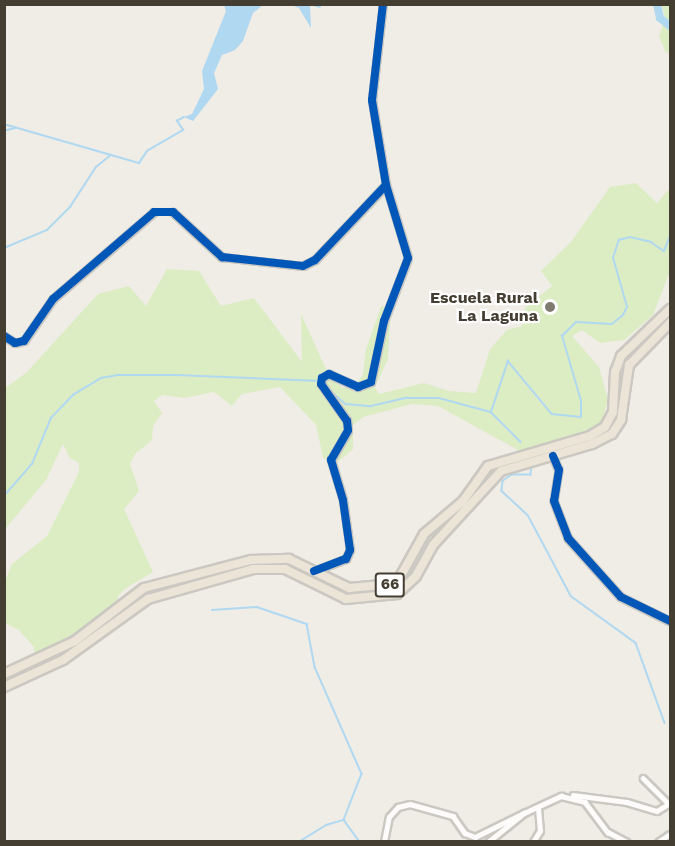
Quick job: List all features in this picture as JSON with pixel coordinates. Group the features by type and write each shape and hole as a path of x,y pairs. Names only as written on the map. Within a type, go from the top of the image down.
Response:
{"highway":[{"name":"66","path":"4,674 75,641 144,588 273,556 290,558 349,588 392,584 399,579 424,534 463,501 488,466 590,436 605,427 613,412 615,372 621,357 670,309"},
{"name":"66","path":"4,687 63,660 148,598 253,570 285,569 346,599 376,599 397,594 416,576 433,545 471,507 495,475 512,466 604,440 618,427 629,365 670,323"}],"street":[{"path":"314,571 346,559 350,550 344,500 331,460 348,430 347,421 321,384 322,378 329,374 358,387 371,382 384,321 408,258 386,185 372,100 383,4"},
{"path":"4,336 15,343 24,341 53,299 154,212 173,212 222,257 303,266 315,260 386,185"},
{"path":"553,456 559,470 554,501 568,538 621,597 670,621"},
{"path":"384,842 389,817 398,807 410,804 453,816 465,833 475,837 524,813 538,809 555,797 582,794 657,811 670,803 643,778"},
{"path":"566,796 585,802 608,832 627,842"},
{"path":"534,842 540,831 538,809"},
{"path":"488,842 524,813"},
{"path":"658,842 670,834"}],"green space":[{"path":"662,5 670,5 670,52 666,53 659,36 665,17"},
{"path":"636,183 657,203 670,188 670,271 653,315 624,340 600,343 582,330 572,336 599,367 608,400 602,421 592,431 520,451 438,406 412,404 363,417 353,425 353,449 333,466 323,457 316,425 280,387 242,394 232,406 214,392 184,398 162,395 154,401 162,413 153,426 152,440 135,454 130,464 139,491 124,509 153,572 126,588 118,596 118,604 74,640 34,662 34,647 19,630 5,623 5,582 12,564 47,536 79,472 79,463 70,458 63,444 46,480 5,529 5,388 26,373 98,294 129,286 146,306 167,269 199,271 221,306 254,298 302,362 301,314 330,378 343,388 355,386 363,374 366,349 382,304 390,322 388,359 375,387 379,394 424,383 448,391 476,393 490,349 507,330 522,326 525,308 552,286 541,271 571,242 610,187"}],"water":[{"path":"224,5 263,5 253,13 243,41 235,50 222,55 214,73 218,89 193,121 184,117 192,114 204,89 202,71 226,11"},
{"path":"291,5 310,5 311,28 299,8"}],"waterway":[{"path":"657,4 660,18 670,26"},
{"path":"4,124 139,163 147,151 183,130 177,121 184,117"},
{"path":"4,131 15,128"},
{"path":"4,248 47,230 70,207 96,167 111,155"},
{"path":"491,412 508,361 552,414 581,417 581,401 562,336 576,322 612,324 623,315 627,307 613,258 619,240 630,237 651,242 664,251 670,236"},
{"path":"4,496 32,464 51,418 73,395 101,378 118,375 176,375 320,381"},
{"path":"325,386 346,404 371,406 407,398 439,398 491,412 521,442"},
{"path":"532,465 531,475 512,475 503,481 502,491 528,515 571,596 636,643 665,723"},
{"path":"212,610 257,607 307,624 315,667 362,774 344,820 360,842"},
{"path":"299,842 326,825 344,820"}],"cycle path":[{"path":"314,571 346,559 350,550 343,500 331,460 348,430 347,421 321,384 322,378 329,374 358,387 371,382 384,321 408,258 386,185 372,100 383,4"},
{"path":"4,336 15,343 24,341 53,299 154,212 173,212 222,257 303,266 315,260 386,185"},
{"path":"553,456 559,470 554,501 568,538 621,597 670,621"}],"place":[{"name":"Escuela Rural La Laguna","path":"550,307"}]}
